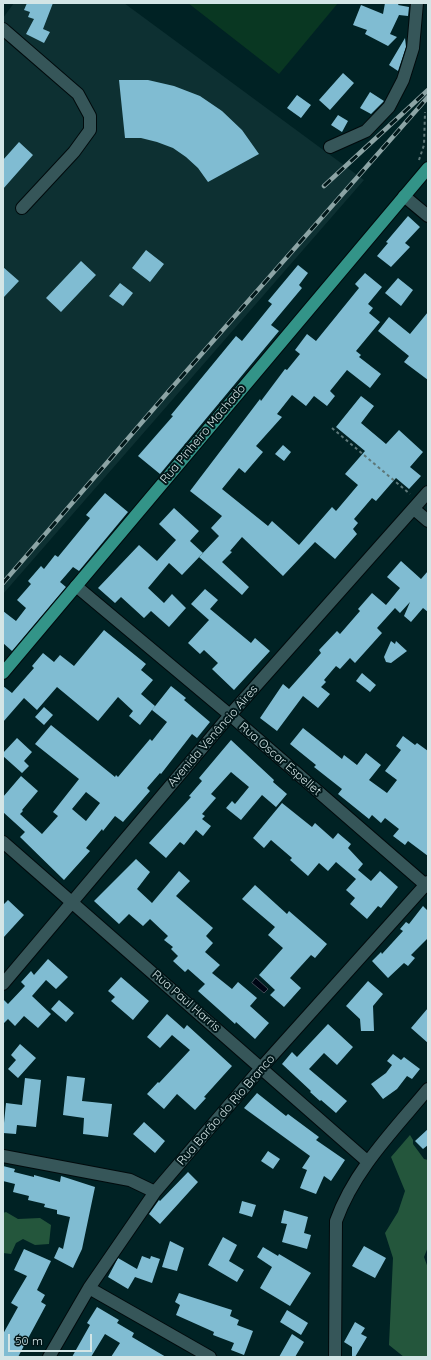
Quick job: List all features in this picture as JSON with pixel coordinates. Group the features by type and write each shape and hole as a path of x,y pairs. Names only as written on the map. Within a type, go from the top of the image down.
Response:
{"main road":[{"name":"Rua Pinheiro Machado","path":"3,673 404,196 423,167"}],"street":[{"path":"330,147 366,131 389,107 403,80 413,48 417,3"},
{"path":"3,29 78,94 90,116 90,130 74,152 22,208"},
{"path":"404,196 428,216"},
{"name":"Avenida Venâncio Aires","path":"3,984 71,901 230,715 428,492"},
{"path":"417,505 428,521"},
{"name":"Rua Oscar Espellet","path":"76,586 230,715 427,884"},
{"name":"Rua Paul Harris","path":"3,842 368,1162"},
{"name":"Rua Barão do Rio Branco","path":"49,1357 90,1288 155,1192 261,1068 427,884"},
{"path":"335,1357 336,1221 341,1208 368,1162 428,1089"},
{"path":"3,1156 130,1180 155,1192"},
{"path":"90,1288 210,1357"}],"path":[{"path":"423,167 425,112"},
{"path":"332,428 417,505"}],"shaded area":[{"path":"14,3 124,3 364,180 3,594 3,18"},
{"path":"256,978 268,989 264,993 252,983"}],"green space":[{"path":"188,3 338,3 279,74"},
{"path":"410,1135 413,1140 413,1144 424,1159 428,1160 428,1247 424,1257 428,1268 428,1357 404,1357 389,1345 393,1258 385,1233 398,1212 405,1191 391,1157"},
{"path":"6,1212 18,1219 40,1218 51,1225 49,1244 35,1245 23,1239 16,1243 11,1254 3,1253 3,1213"}],"building":[{"path":"27,3 53,3 43,29 50,32 44,43 26,34 34,19 28,17 30,12 24,10"},
{"path":"385,3 399,3 398,5 409,7 408,16 399,15 390,34 397,37 388,46 365,34 367,30 353,25 361,5 383,14"},
{"path":"405,38 406,47 398,71 389,65"},
{"path":"343,73 354,83 330,110 319,100"},
{"path":"119,80 148,80 174,86 200,96 222,111 242,130 259,154 208,182 198,168 173,148 141,138 125,138"},
{"path":"370,92 384,101 371,114 360,108"},
{"path":"297,95 311,105 301,118 287,108"},
{"path":"338,115 348,121 342,132 331,125"},
{"path":"19,142 33,155 3,189 3,160"},
{"path":"408,216 420,227 405,243 410,247 391,267 377,256 388,243 386,242"},
{"path":"146,250 164,264 150,282 132,268"},
{"path":"81,261 96,275 61,312 46,298"},
{"path":"298,265 308,273 299,285 302,288 271,325 279,331 160,474 138,456 173,416 171,415 236,336 242,341 272,304 268,301"},
{"path":"3,267 19,281 3,298"},
{"path":"365,273 382,287 368,304 373,308 369,313 380,322 356,351 361,355 359,357 381,374 370,388 347,370 330,391 335,396 327,406 314,396 306,406 292,395 277,414 282,417 256,446 263,452 245,473 239,468 222,489 268,526 272,521 299,545 332,507 336,511 358,485 345,474 365,451 336,427 361,396 374,406 361,423 386,444 399,430 423,452 410,467 421,476 409,489 396,478 376,501 372,498 354,519 358,523 353,529 357,534 335,559 315,542 283,576 242,537 230,551 232,552 222,562 249,587 242,595 199,557 219,536 211,528 222,516 190,491 260,399 261,401 285,369 287,370 300,354 295,350 307,334 316,341 359,288 355,284"},
{"path":"398,278 413,290 401,306 385,293"},
{"path":"120,283 133,293 123,306 109,296"},
{"path":"428,312 428,380 404,362 409,356 378,331 389,317 410,334"},
{"path":"283,445 291,452 284,461 275,454"},
{"path":"105,493 128,512 79,571 73,567 60,582 66,587 12,651 3,643 3,611 16,621 26,608 17,600 31,584 28,581 41,566 44,569 55,555 58,557 90,518 86,515"},
{"path":"174,508 199,531 190,541 203,553 182,575 169,563 148,588 164,603 172,594 186,608 169,627 151,611 144,618 121,597 115,603 98,588 139,545 157,561 176,540 159,524"},
{"path":"401,561 421,579 428,571 428,612 423,608 411,622 404,616 410,602 400,613 395,608 377,628 382,633 355,663 350,658 340,669 336,666 324,680 326,682 321,687 330,694 318,708 303,696 277,731 260,718 283,684 289,689 321,653 319,650 337,631 340,634 360,611 358,609 372,593 386,605 400,588 387,577"},
{"path":"205,589 218,600 210,609 251,643 255,638 270,651 234,690 212,669 218,663 204,650 200,654 188,643 209,620 191,604"},
{"path":"104,630 146,664 141,670 153,680 141,694 155,706 140,725 129,716 133,711 118,697 98,721 57,687 37,710 24,698 3,722 3,686 12,693 34,668 32,666 43,653 54,662 60,655 74,666"},
{"path":"391,641 395,644 396,641 407,651 391,663 386,662 384,657"},
{"path":"362,673 376,685 370,692 356,681"},
{"path":"171,686 186,698 184,700 210,722 197,738 192,734 161,774 160,773 147,788 150,791 123,822 115,816 103,831 102,829 86,848 90,851 64,880 20,837 25,832 3,812 3,797 21,776 38,791 20,814 42,834 58,816 53,812 79,779 35,744 51,725 115,777 116,775 118,777 150,739 152,741 167,722 152,710","holes":["86,792 100,803 86,821 72,809"]},
{"path":"44,707 53,715 44,725 35,717"},
{"path":"303,728 342,759 344,755 357,765 366,753 381,765 369,780 387,793 397,780 385,771 401,750 396,746 403,736 415,745 417,743 428,751 428,856 408,841 405,845 393,836 399,829 385,818 381,823 372,815 369,819 338,794 342,789 314,767 316,765 290,744"},
{"path":"17,738 32,752 24,761 29,766 22,773 3,756 3,753"},
{"path":"231,740 287,794 276,807 262,795 241,820 226,808 232,801 235,804 249,787 231,772 211,794 216,798 202,814 205,816 202,819 211,826 203,836 196,830 184,845 180,842 166,858 149,843 191,797 189,796 202,781 199,778"},
{"path":"282,803 312,827 315,823 333,839 338,833 351,844 348,848 363,864 358,870 371,881 380,871 398,887 381,908 378,906 367,919 350,904 355,898 346,890 356,879 336,862 328,871 319,863 308,876 290,860 292,858 271,840 264,848 253,838"},
{"path":"136,859 150,872 137,889 152,903 179,871 190,881 176,896 213,928 206,936 213,943 205,952 220,965 212,973 232,989 238,982 257,998 250,1006 269,1023 255,1039 236,1022 235,1024 198,991 205,984 188,969 185,972 173,961 178,956 171,949 173,947 164,940 168,936 150,919 143,926 129,914 119,924 94,901"},
{"path":"255,885 287,914 289,911 327,944 315,958 311,955 290,978 301,988 284,1007 270,995 275,990 259,975 283,948 268,935 275,927 242,899"},
{"path":"8,900 24,915 3,938 3,905"},
{"path":"423,906 428,911 428,938 411,955 415,958 408,966 404,963 388,978 372,961 381,952 382,954 403,931 400,929 406,922 409,924"},
{"path":"48,959 68,977 56,989 46,980 32,996 51,1014 38,1028 24,1016 15,1026 8,1019 3,1024 3,999 8,1004 25,986 21,982 31,971 34,975"},
{"path":"121,977 149,1001 133,1020 111,1001 115,997 108,991"},
{"path":"368,981 383,994 373,1006 374,1031 361,1031 360,1019 346,1006"},
{"path":"59,1000 74,1013 66,1022 51,1009"},
{"path":"428,1008 428,1043 411,1028"},
{"path":"167,1014 184,1029 187,1025 232,1066 204,1097 206,1098 195,1110 177,1094 164,1109 147,1094 190,1050 172,1035 160,1048 147,1037"},
{"path":"328,1024 353,1047 337,1065 324,1053 309,1069 347,1101 336,1113 310,1092 311,1091 282,1064 292,1052 297,1057"},
{"path":"20,1044 36,1058 18,1078 8,1069 16,1060 11,1055"},
{"path":"393,1054 401,1060 404,1057 420,1069 412,1079 407,1076 397,1089 383,1099 371,1084 386,1073 392,1065 387,1061"},
{"path":"67,1076 85,1078 82,1101 112,1104 108,1137 83,1134 84,1118 63,1115"},
{"path":"25,1078 41,1080 36,1127 17,1125 16,1134 3,1133 6,1103 22,1105"},
{"path":"257,1093 286,1116 288,1114 319,1137 316,1140 345,1160 331,1181 324,1176 316,1194 300,1188 307,1170 302,1168 310,1156 244,1108"},
{"path":"144,1122 165,1141 155,1153 133,1134"},
{"path":"428,1129 428,1145 423,1149 415,1141"},
{"path":"268,1151 280,1159 273,1169 261,1161"},
{"path":"3,1166 15,1169 14,1172 34,1177 34,1175 60,1182 61,1176 95,1187 82,1249 73,1268 54,1258 59,1247 63,1249 70,1217 57,1214 57,1210 44,1207 45,1204 28,1200 29,1196 13,1192 15,1184 3,1181"},
{"path":"188,1172 198,1182 160,1224 149,1214 159,1200 160,1201"},
{"path":"242,1201 256,1205 252,1217 239,1213"},
{"path":"284,1210 308,1217 304,1233 311,1235 307,1249 282,1242 287,1224 281,1223"},
{"path":"223,1237 237,1245 229,1261 244,1270 237,1282 208,1265"},
{"path":"170,1241 184,1248 177,1271 162,1267"},
{"path":"364,1246 386,1258 375,1278 352,1266"},
{"path":"263,1247 278,1256 279,1254 311,1273 290,1306 260,1288 272,1267 257,1257"},
{"path":"24,1249 51,1261 37,1290 45,1295 41,1302 46,1305 18,1357 3,1357 3,1334 18,1307 11,1303 27,1276 14,1270"},
{"path":"142,1256 150,1259 151,1256 160,1259 152,1283 135,1277 128,1289 108,1277 118,1258 137,1269"},
{"path":"179,1293 232,1310 230,1316 239,1320 237,1325 253,1331 244,1355 231,1350 234,1343 213,1335 214,1332 176,1315 180,1305 175,1302"},
{"path":"97,1307 119,1320 117,1323 134,1333 132,1337 166,1357 111,1357 120,1343 105,1334 91,1357 72,1357 90,1325 87,1323"},
{"path":"287,1310 308,1323 301,1335 280,1322"},
{"path":"355,1322 365,1328 361,1334 367,1337 355,1357 352,1357 352,1347 344,1342"},
{"path":"292,1334 304,1342 295,1357 279,1357"}],"railway":[{"path":"324,186 428,90"},
{"path":"3,583 169,391 428,97"}]}
